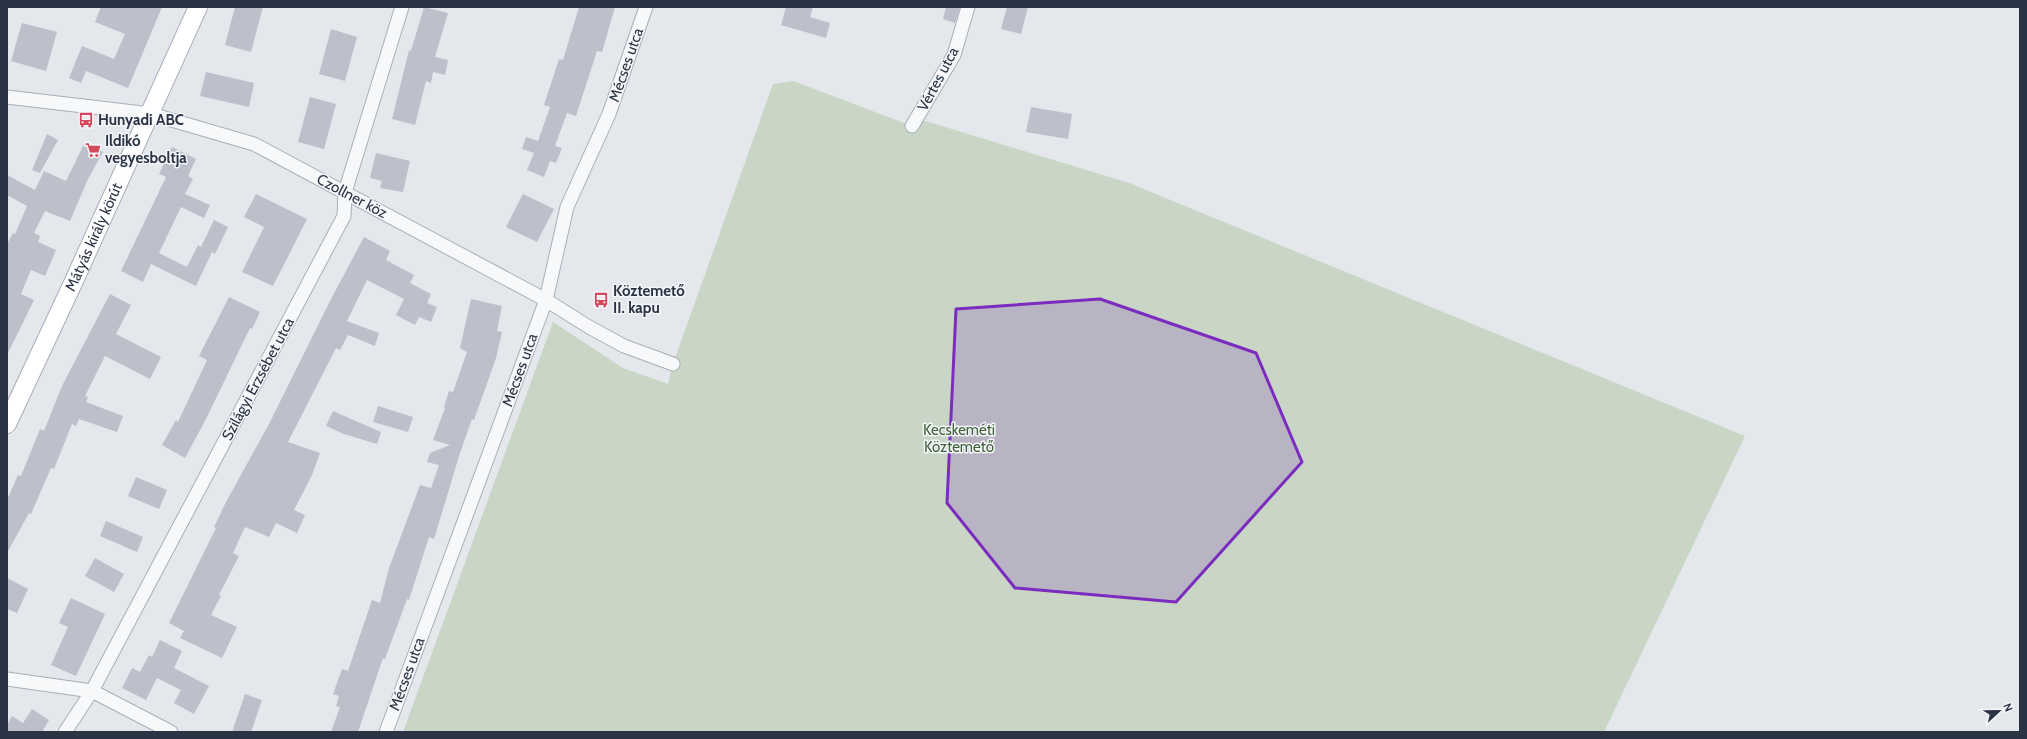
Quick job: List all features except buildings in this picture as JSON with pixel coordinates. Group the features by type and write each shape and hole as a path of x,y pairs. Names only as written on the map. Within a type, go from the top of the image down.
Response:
{"street":[{"name":"Mátyás király körút","path":"7,424 151,114 198,7"},
{"name":"Szilágyi Erzsébet utca","path":"65,732 92,691 344,216 344,192 402,7"},
{"name":"Mécses utca","path":"386,732 546,300 567,207 609,114 646,7"},
{"name":"Vértes utca","path":"912,126 954,55 968,7"},
{"name":"Czollner köz","path":"7,97 151,114 254,144 546,300 589,327 624,346 673,364"},
{"path":"7,679 92,691 171,732"}],"highlighted area":[{"path":"1100,299 1256,353 1302,462 1176,602 1015,588 947,503 956,309"}],"green space":[{"name":"Kecskeméti Köztemető","path":"793,81 912,126 922,120 1129,183 1745,436 1604,732 403,732 553,322 623,368 668,384 673,364 773,84"}],"place":[{"name":"Hunyadi ABC","path":"86,120"},
{"name":"Ildikó vegyesboltja","path":"93,150"},
{"name":"Köztemető II. kapu","path":"601,300"}]}
